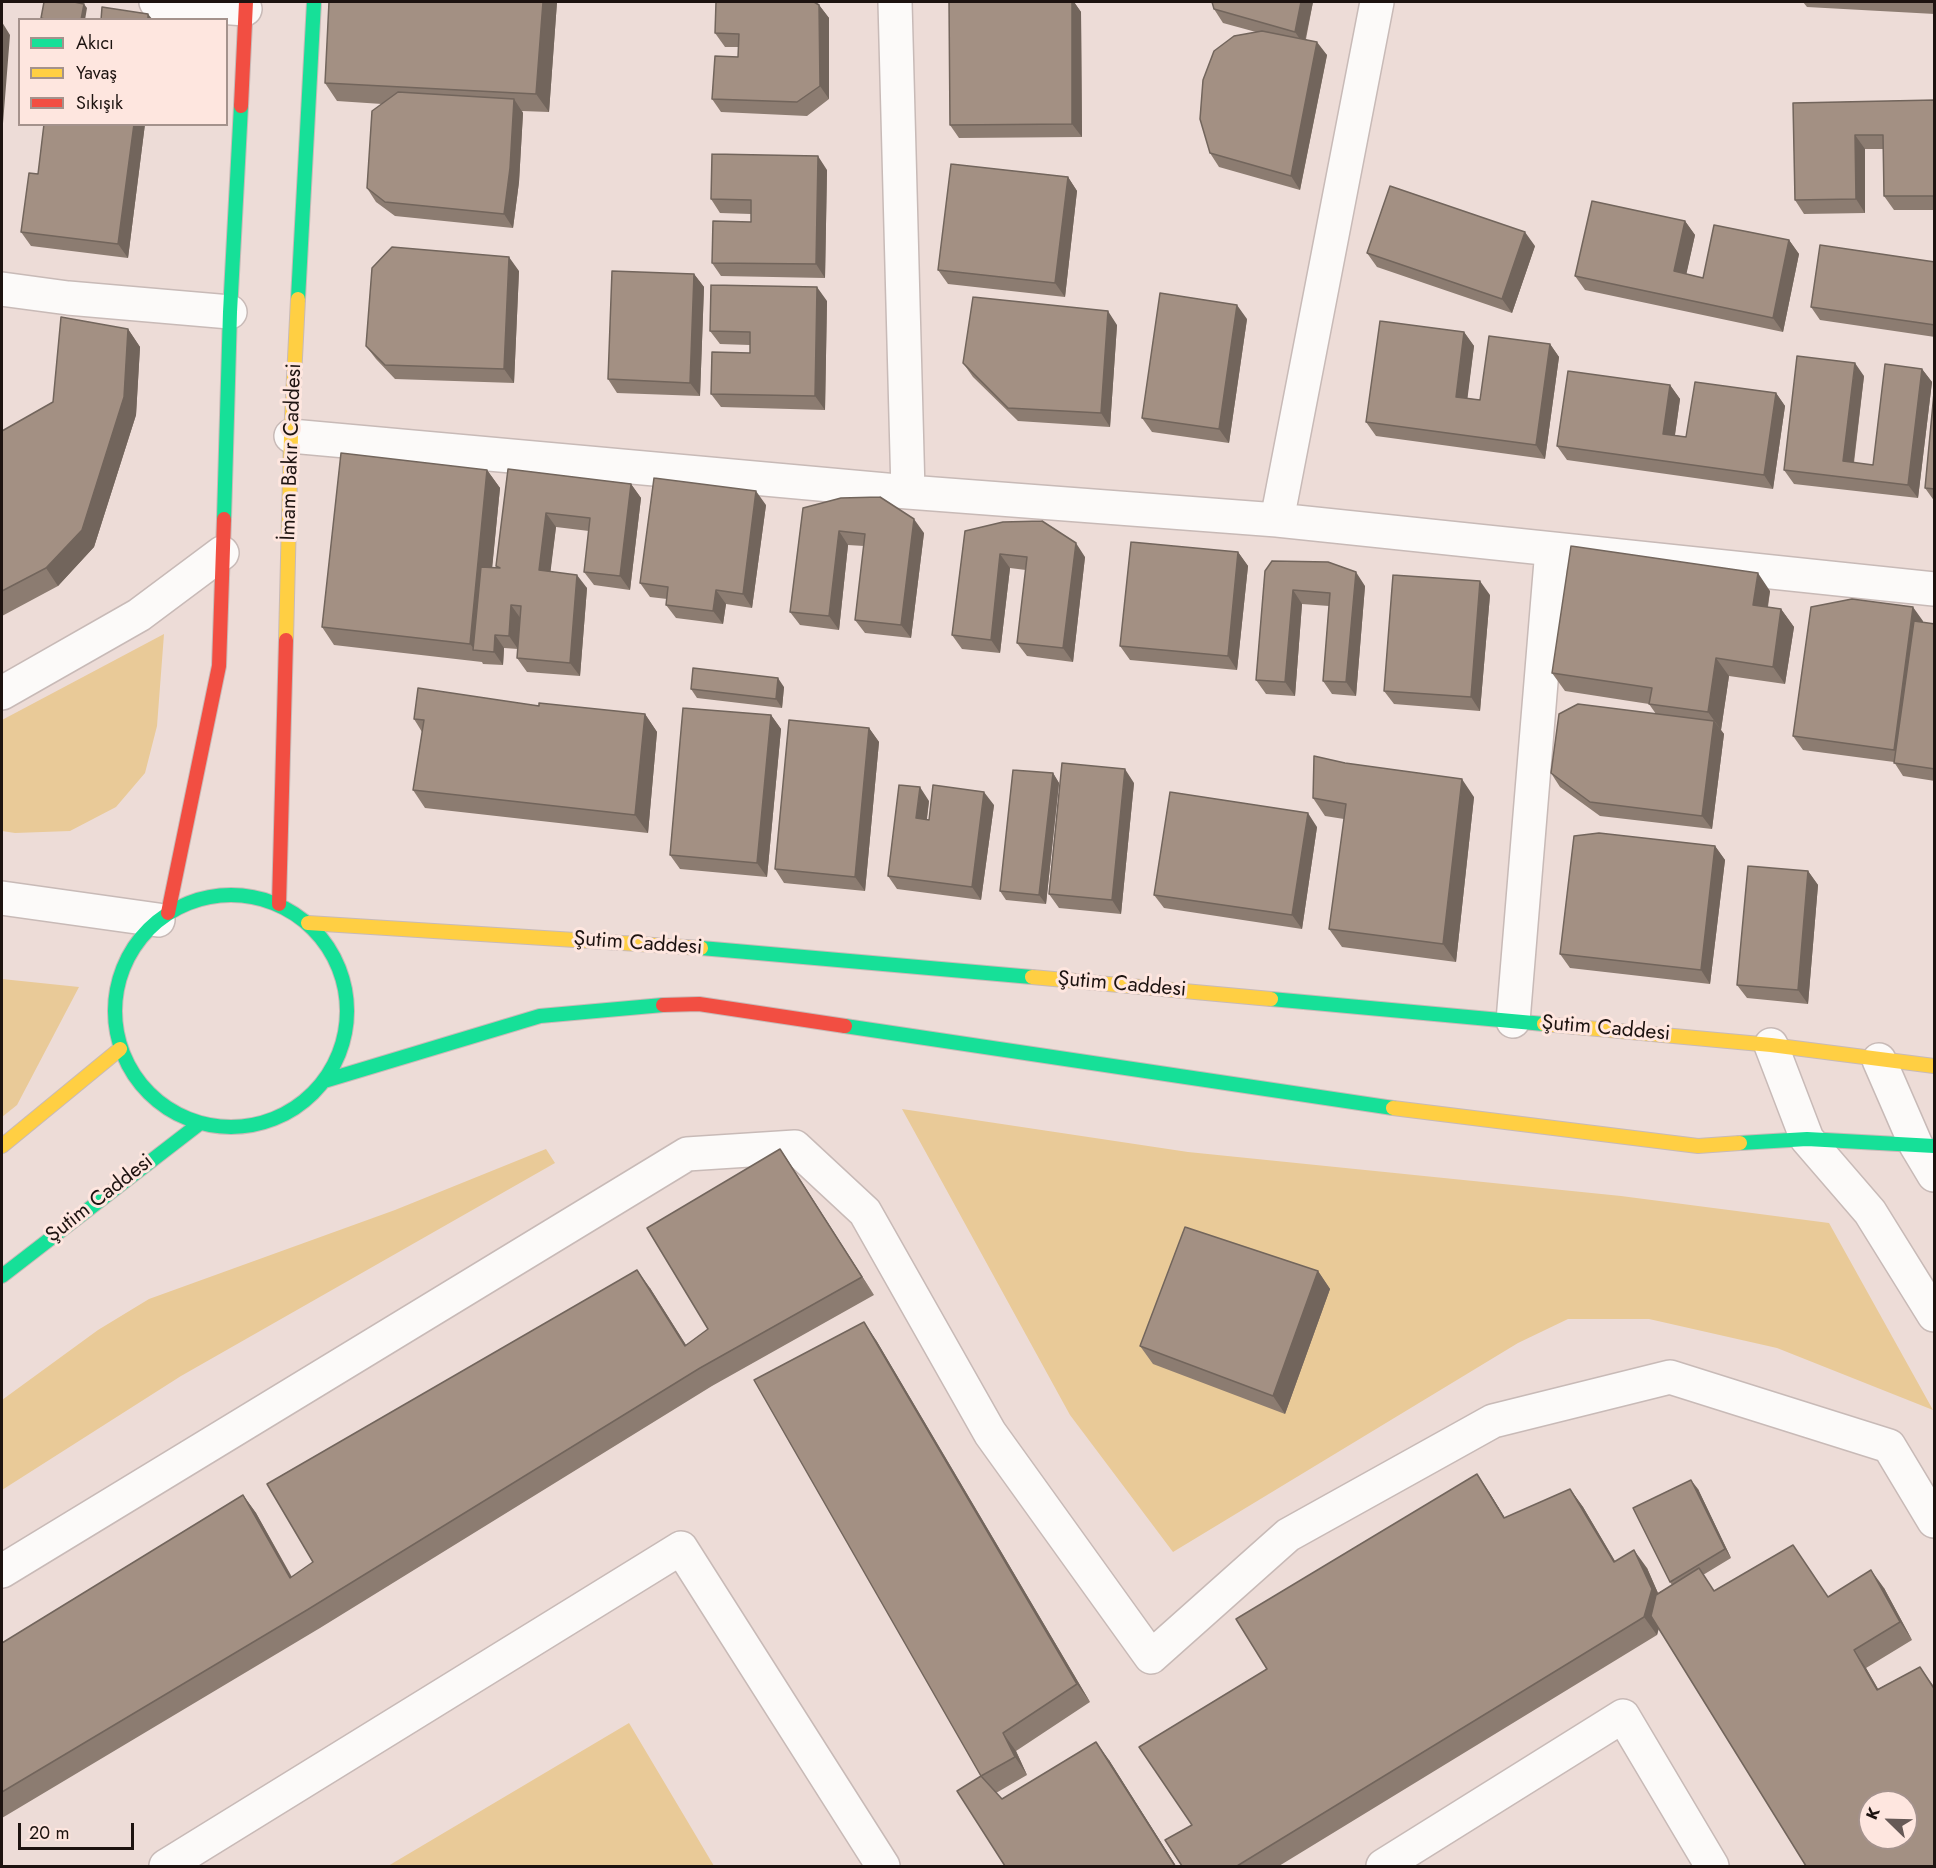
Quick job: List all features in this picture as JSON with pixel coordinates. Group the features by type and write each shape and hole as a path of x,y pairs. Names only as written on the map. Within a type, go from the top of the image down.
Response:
{"main road":[{"name":"İmam Bakır Caddesi","path":"279,904 291,436 314,2"},
{"path":"163,916 219,666 230,312 246,5"},
{"path":"222,894 251,895 279,904 308,923 330,949 344,981 347,1016 340,1051 324,1081 299,1106 268,1122 234,1128 199,1124 165,1108 139,1082 120,1049 114,1014 119,979 134,946 163,916 194,900 222,894"},
{"name":"Şutim Caddesi","path":"308,923 761,952 1771,1045 1935,1066"},
{"path":"324,1081 540,1016 632,1006 699,1004 1476,1120 1698,1146 1807,1139 1925,1146"},
{"path":"2,1146 120,1049"},
{"name":"Şutim Caddesi","path":"2,1276 199,1124"}],"street":[{"path":"156,2 246,5"},
{"path":"895,2 908,492"},
{"path":"1277,520 1377,2"},
{"path":"2,289 68,298 230,312"},
{"path":"291,436 908,492 1277,520 1935,589"},
{"path":"1513,1021 1552,549"},
{"path":"2,693 139,615 222,553"},
{"path":"2,898 163,916"},
{"path":"1771,1045 1807,1139 1870,1212 1935,1316"},
{"path":"1879,1060 1925,1146 1935,1175"},
{"path":"2,1571 687,1154 795,1147 865,1212 990,1433 1150,1657 1288,1535 1493,1421 1670,1377 1889,1446 1935,1521"},
{"path":"166,1866 681,1548 883,1866"},
{"path":"1383,1866 1623,1716 1712,1866"}],"shaded area":[{"path":"164,634 157,726 145,773 116,807 70,831 15,833 2,831 2,720"},
{"path":"2,979 79,987 17,1105 2,1117"},
{"path":"902,1109 1188,1152 1621,1196 1829,1223 1933,1410 1777,1348 1649,1319 1568,1319 1518,1343 1173,1552 1070,1415"},
{"path":"546,1149 555,1163 181,1376 2,1490 2,1400 98,1330 149,1299 395,1210"},
{"path":"629,1723 714,1866 388,1866"}],"building":[{"path":"44,2 84,4 81,18 41,18"},
{"path":"329,2 543,2 536,94 325,83"},
{"path":"716,2 814,2 819,5 820,86 797,102 712,99 715,56 738,57 739,34 715,33"},
{"path":"949,2 1072,2 1072,124 950,125"},
{"path":"1212,2 1301,2 1295,32 1214,9"},
{"path":"102,7 148,14 148,18 101,18"},
{"path":"1262,31 1317,42 1291,176 1210,153 1200,119 1203,80 1214,51 1234,36"},
{"path":"398,92 514,99 510,168 504,214 385,202 367,188 372,111"},
{"path":"1935,100 1935,196 1884,196 1883,135 1855,135 1856,199 1795,200 1793,103"},
{"path":"44,126 134,126 118,244 21,232 29,173 38,174"},
{"path":"712,154 818,156 816,264 712,263 713,221 751,222 751,200 711,199"},
{"path":"951,164 1068,177 1055,283 938,270"},
{"path":"1390,186 1525,232 1502,299 1367,253"},
{"path":"1592,201 1685,221 1674,271 1703,278 1714,225 1789,240 1773,318 1575,276"},
{"path":"1820,245 1935,262 1935,325 1811,307"},
{"path":"392,247 509,257 504,369 385,365 366,346 372,268"},
{"path":"612,271 694,274 690,383 608,379"},
{"path":"711,285 817,287 815,396 711,394 712,352 750,353 750,332 710,331"},
{"path":"1160,293 1237,305 1219,429 1142,418"},
{"path":"973,297 1108,311 1101,413 1008,408 963,363"},
{"path":"61,317 128,329 124,397 82,530 46,568 2,591 2,431 53,402"},
{"path":"1380,321 1464,332 1456,397 1480,400 1489,336 1550,344 1536,445 1366,422"},
{"path":"1797,356 1855,363 1843,461 1873,465 1885,364 1922,369 1908,485 1784,470"},
{"path":"1568,371 1670,385 1663,434 1686,437 1695,382 1776,393 1764,475 1557,446"},
{"path":"1935,382 1935,489 1925,488"},
{"path":"341,453 487,470 470,644 322,627"},
{"path":"508,469 631,484 620,576 584,572 590,518 546,513 539,570 577,575 570,663 517,658 521,606 511,605 509,636 495,635 494,652 473,650 481,567 500,568 496,566"},
{"path":"654,478 756,491 743,594 716,590 713,611 666,605 668,587 640,583"},
{"path":"880,497 914,519 901,625 855,620 865,534 839,531 829,616 790,612 803,508 841,498"},
{"path":"1042,521 1076,543 1063,648 1017,643 1027,557 1000,554 991,640 952,635 965,531 1003,522"},
{"path":"1131,542 1238,552 1228,656 1120,646"},
{"path":"1571,546 1758,573 1753,605 1781,609 1773,667 1716,658 1708,712 1649,704 1652,688 1552,673"},
{"path":"1272,561 1328,562 1356,572 1346,682 1323,681 1330,593 1293,590 1285,682 1256,680 1265,571"},
{"path":"1393,575 1480,581 1471,697 1384,691"},
{"path":"1852,599 1913,607 1894,750 1793,736 1811,607"},
{"path":"1914,621 1935,624 1935,769 1894,763"},
{"path":"693,668 778,678 776,699 691,689"},
{"path":"418,688 539,706 539,703 645,714 635,815 413,790 424,720 414,719"},
{"path":"1578,704 1714,721 1702,816 1590,802 1551,773 1559,714"},
{"path":"683,708 771,715 757,863 670,855"},
{"path":"789,720 869,728 855,877 775,869"},
{"path":"1314,756 1345,763 1462,779 1443,944 1329,929 1346,804 1313,798"},
{"path":"1062,763 1125,769 1112,900 1049,894"},
{"path":"1013,770 1053,773 1039,895 1000,891"},
{"path":"899,785 920,787 916,818 929,820 933,785 984,792 972,887 888,876"},
{"path":"1170,792 1308,813 1292,915 1154,895"},
{"path":"1599,833 1715,846 1701,970 1560,954 1574,836"},
{"path":"1748,866 1808,871 1798,990 1737,985"},
{"path":"780,1149 862,1277 700,1368 307,1610 2,1792 2,1643 243,1495 290,1578 313,1562 267,1484 637,1270 685,1346 708,1329 647,1228"},
{"path":"1185,1227 1318,1271 1273,1396 1140,1346"},
{"path":"864,1322 1077,1684 1003,1733 1015,1757 981,1776 754,1380"},
{"path":"1477,1474 1504,1518 1570,1489 1614,1562 1634,1550 1652,1589 1644,1617 1237,1866 1182,1866 1165,1840 1192,1825 1139,1747 1267,1669 1236,1619"},
{"path":"1691,1480 1725,1549 1670,1582 1633,1508"},
{"path":"1793,1545 1828,1597 1871,1570 1900,1622 1854,1650 1877,1690 1920,1667 1935,1690 1935,1866 1806,1866 1651,1616 1656,1595 1699,1568 1714,1591"},
{"path":"1096,1742 1175,1866 1005,1866 957,1791 981,1776 1002,1799"}],"traffic: fast":[{"path":"298,299 314,2"},
{"path":"224,519 230,312 241,106"},
{"path":"231,895 254,897 286,909 305,921 321,937 342,977 347,1011 345,1034 333,1066 321,1085 305,1101 265,1122 231,1127 208,1125 176,1113 157,1101 141,1085 120,1045 115,1011 117,988 129,956 141,937 157,921 197,900 231,895"},
{"path":"701,948 1032,977"},
{"path":"1271,999 1544,1024"},
{"path":"324,1081 540,1016 663,1005"},
{"path":"845,1026 1393,1108"},
{"path":"2,1276 199,1124"},
{"path":"1740,1143 1807,1139 1934,1146"}],"traffic: slow":[{"path":"286,640 291,436 298,299"},
{"path":"308,923 701,948"},
{"path":"1032,977 1271,999"},
{"path":"1544,1024 1771,1045 1934,1066"},
{"path":"2,1146 120,1049"},
{"path":"1393,1108 1698,1146 1740,1143"}],"traffic: jam":[{"path":"241,106 246,2"},
{"path":"168,913 219,666 224,519"},
{"path":"279,904 286,640"},
{"path":"663,1005 699,1004 845,1026"}]}
